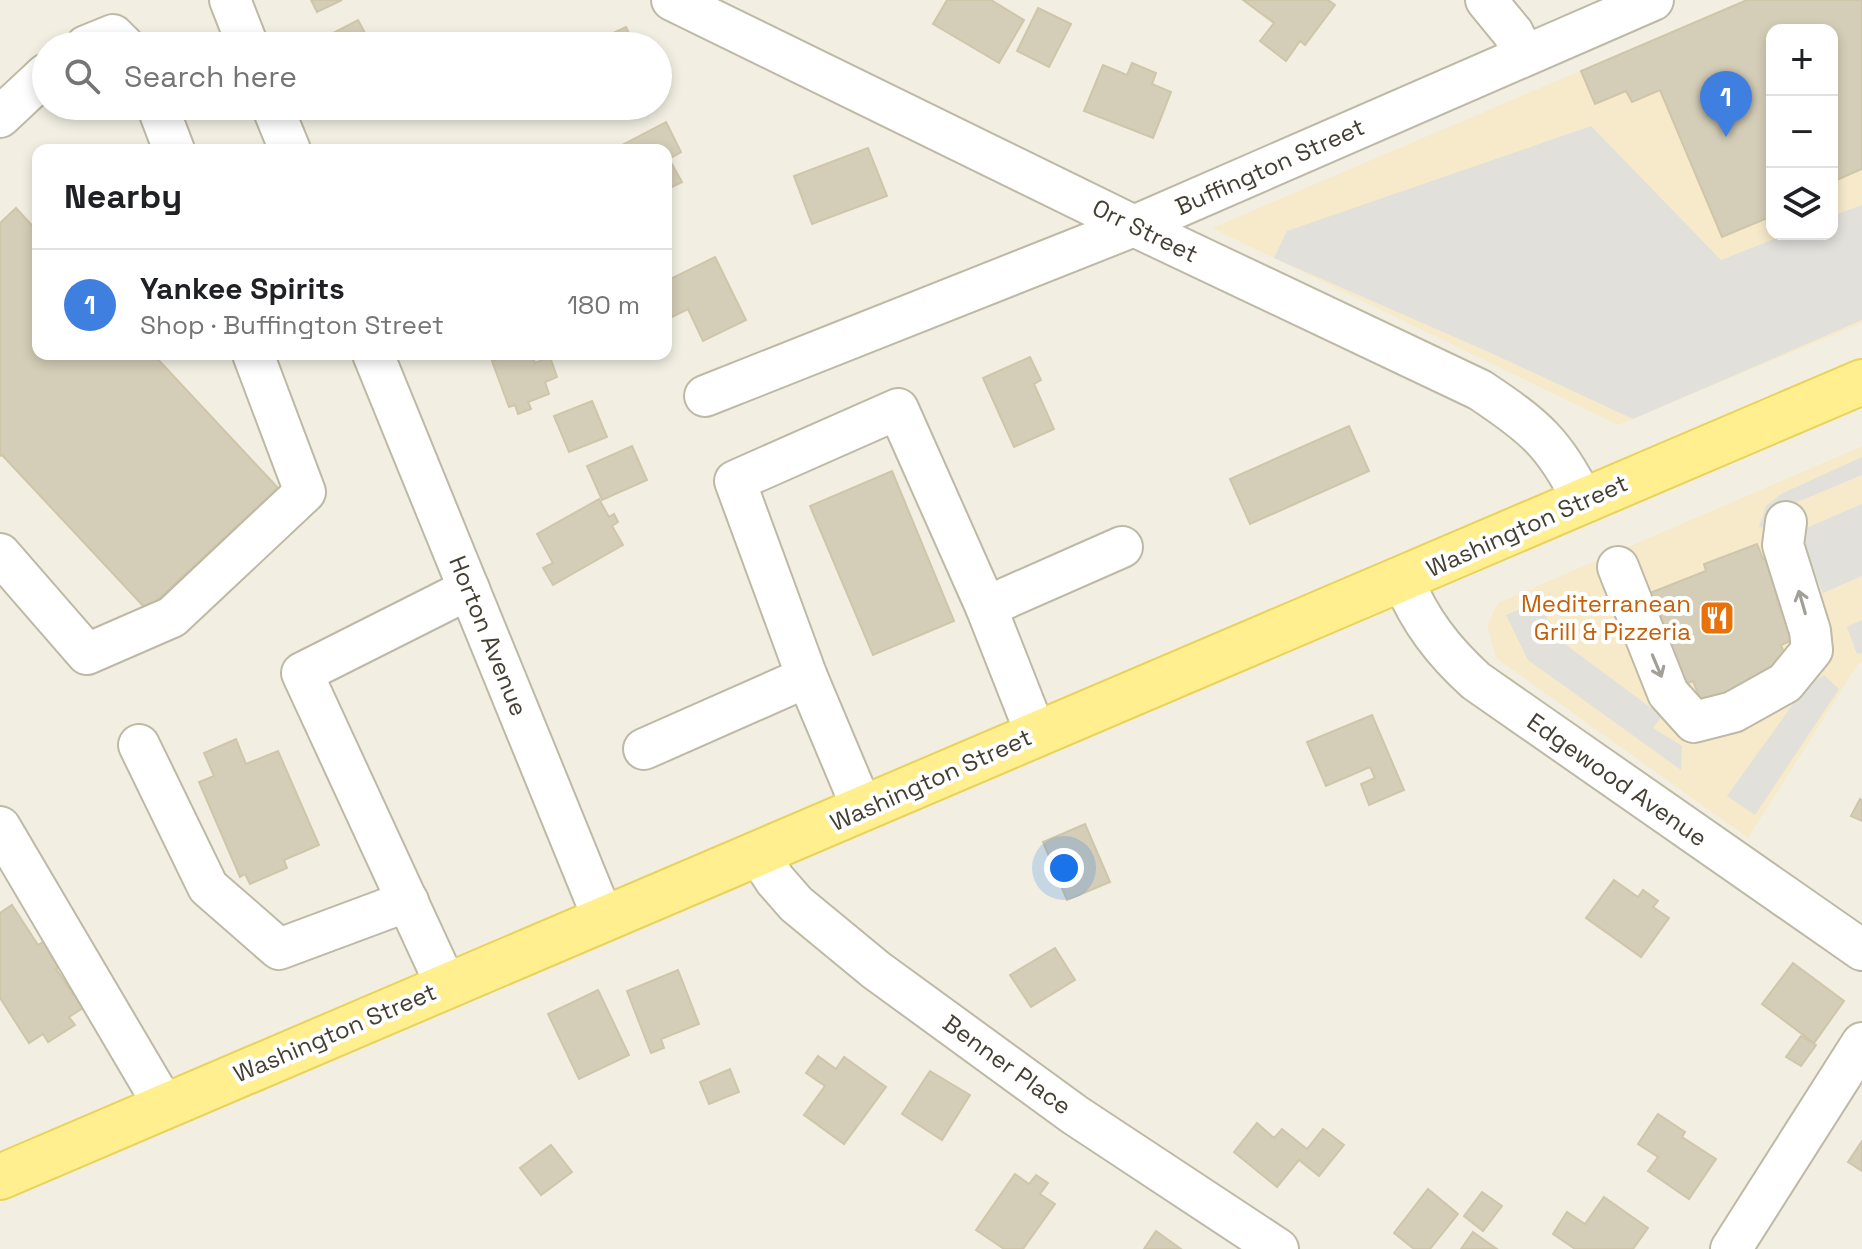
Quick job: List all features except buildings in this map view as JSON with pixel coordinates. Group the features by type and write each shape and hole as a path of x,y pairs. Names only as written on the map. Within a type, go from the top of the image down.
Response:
{"main road":[{"name":"Washington Street","path":"0,1177 1862,382"}],"street":[{"path":"230,0 243,32"},
{"name":"Orr Street","path":"672,0 1134,226 1480,390 1541,435 1565,463 1583,501"},
{"path":"1486,0 1513,33 1524,55"},
{"name":"Buffington Street","path":"705,396 1134,226 1653,0"},
{"path":"0,117 32,87"},
{"path":"164,120 172,144"},
{"path":"278,120 288,144"},
{"path":"0,554 87,654 172,617 305,492 255,360"},
{"name":"Horton Avenue","path":"375,360 603,918"},
{"path":"863,810 807,677 735,481 898,409 986,607 1036,734"},
{"path":"1618,567 1668,693 1694,722 1733,712 1785,683 1812,650 1806,618 1783,545 1786,522"},
{"path":"986,607 1122,547"},
{"name":"Edgewood Avenue","path":"1403,580 1416,610 1433,637 1476,681 1862,950"},
{"path":"446,985 302,673 469,589"},
{"path":"644,749 807,677"},
{"path":"139,745 208,887 279,949 408,901"},
{"path":"0,827 165,1107"},
{"name":"Benner Place","path":"758,854 796,904 876,970 1075,1115 1278,1249"},
{"path":"1731,1249 1862,1043"}],"shaded area":[{"path":"1746,0 1862,0 1862,323 1618,425 1212,228"},
{"path":"1591,126 1721,260 1772,240 1838,240 1838,214 1862,205 1862,320 1633,419 1274,258 1287,231"},
{"path":"1862,446 1862,662 1748,838 1496,658 1487,625 1498,603"},
{"path":"1862,457 1862,475 1788,506 1778,530 1759,527 1766,506 1781,494"},
{"path":"1862,504 1862,576 1823,593 1797,532"},
{"path":"1543,599 1550,633 1662,716 1653,728 1682,746 1681,770 1528,660 1506,615"},
{"path":"1862,620 1862,653 1857,654 1847,627"},
{"path":"1824,675 1839,689 1755,815 1727,796 1806,686"}],"place":[{"name":"Yankee Spirits","path":"1726,137"},
{"name":"Mediterranean Grill & Pizzeria","path":"1717,618"}]}
